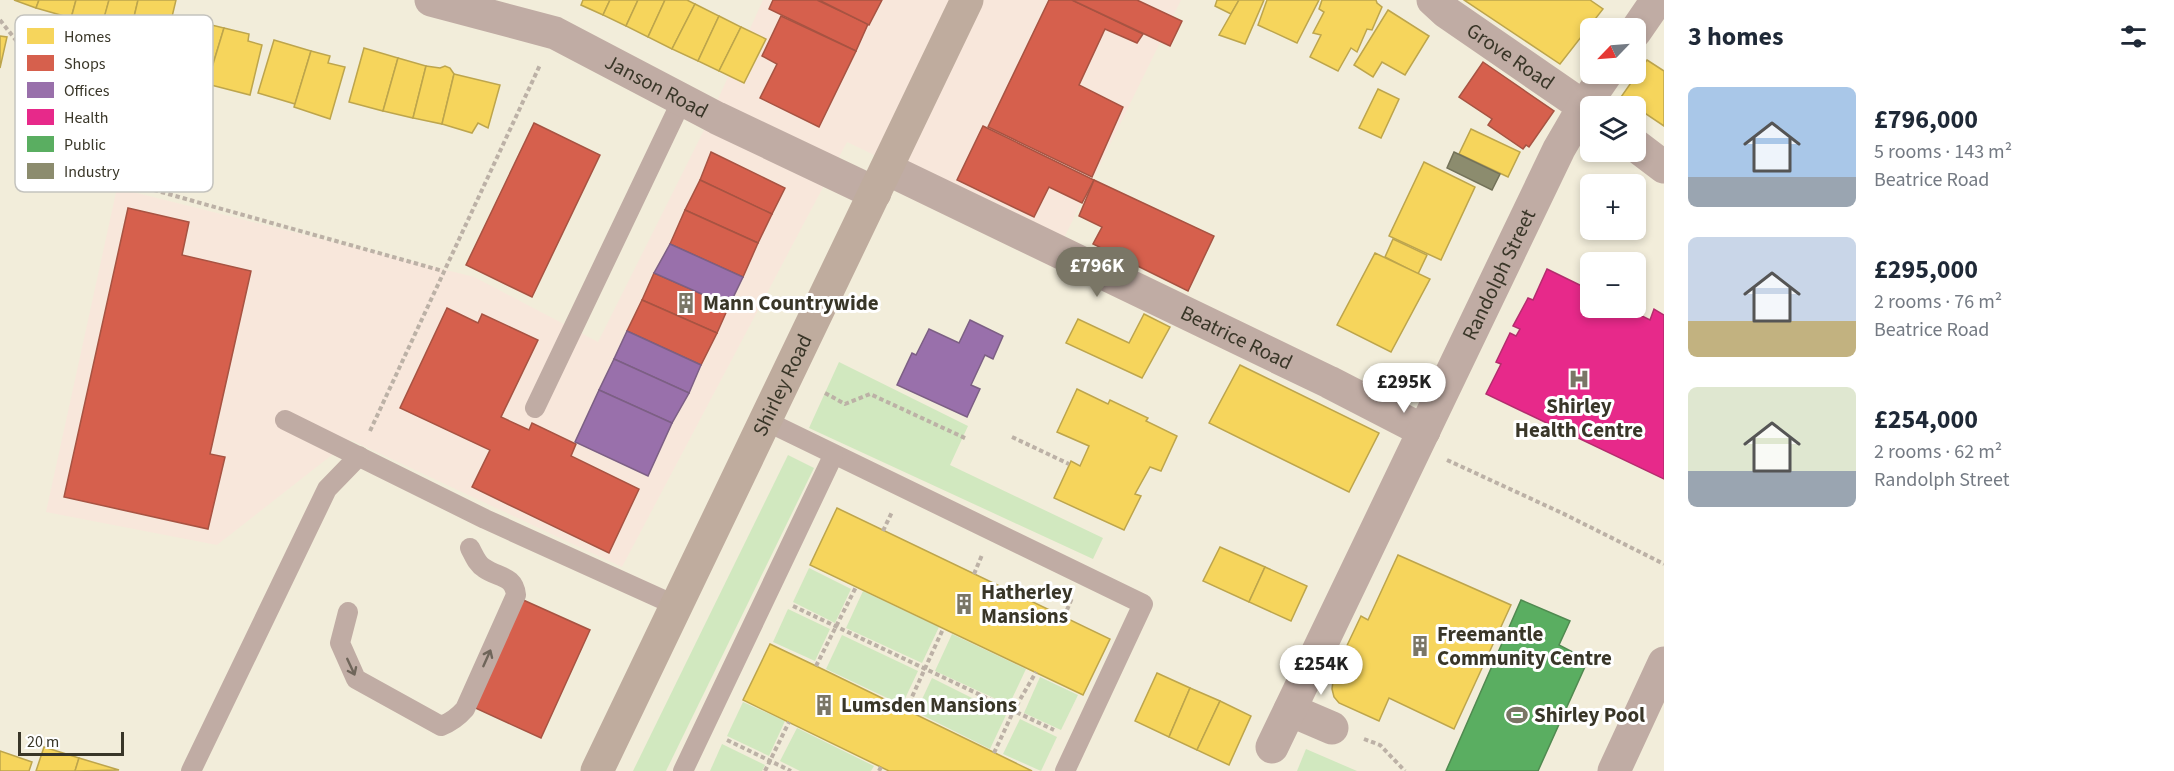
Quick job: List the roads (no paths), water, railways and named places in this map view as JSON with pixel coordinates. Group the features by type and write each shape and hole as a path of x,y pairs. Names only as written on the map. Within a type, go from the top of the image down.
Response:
{"main road":[{"name":"Shirley Road","path":"597,771 967,0"}],"street":[{"name":"Janson Road","path":"430,0 555,33 682,100 881,181"},
{"name":"Grove Road","path":"1433,0 1446,12 1580,104"},
{"path":"1645,18 1657,0"},
{"name":"Randolph Street","path":"1272,747 1559,149 1580,119"},
{"path":"1646,153 1664,167"},
{"name":"Beatrice Road","path":"881,181 1329,382 1420,438"},
{"path":"1614,771 1664,663"},
{"path":"1290,710 1332,728"}],"lane":[{"path":"535,408 682,100"},
{"path":"285,420 485,519 677,606"},
{"path":"765,421 833,456 1143,604 1065,771"},
{"path":"192,771 327,489 358,456"},
{"path":"683,771 833,456"},
{"path":"348,612 340,643 356,679 441,726 448,723 465,709 516,595 515,586 510,581 483,568 470,548"}],"place":[{"name":"Mann Countrywide","path":"686,303"},
{"name":"Shirley Health Centre","path":"1579,379"},
{"name":"Hatherley Mansions","path":"964,604"},
{"name":"Freemantle Community Centre","path":"1420,646"},
{"name":"Lumsden Mansions","path":"824,705"},
{"name":"Shirley Pool","path":"1517,715"}]}
